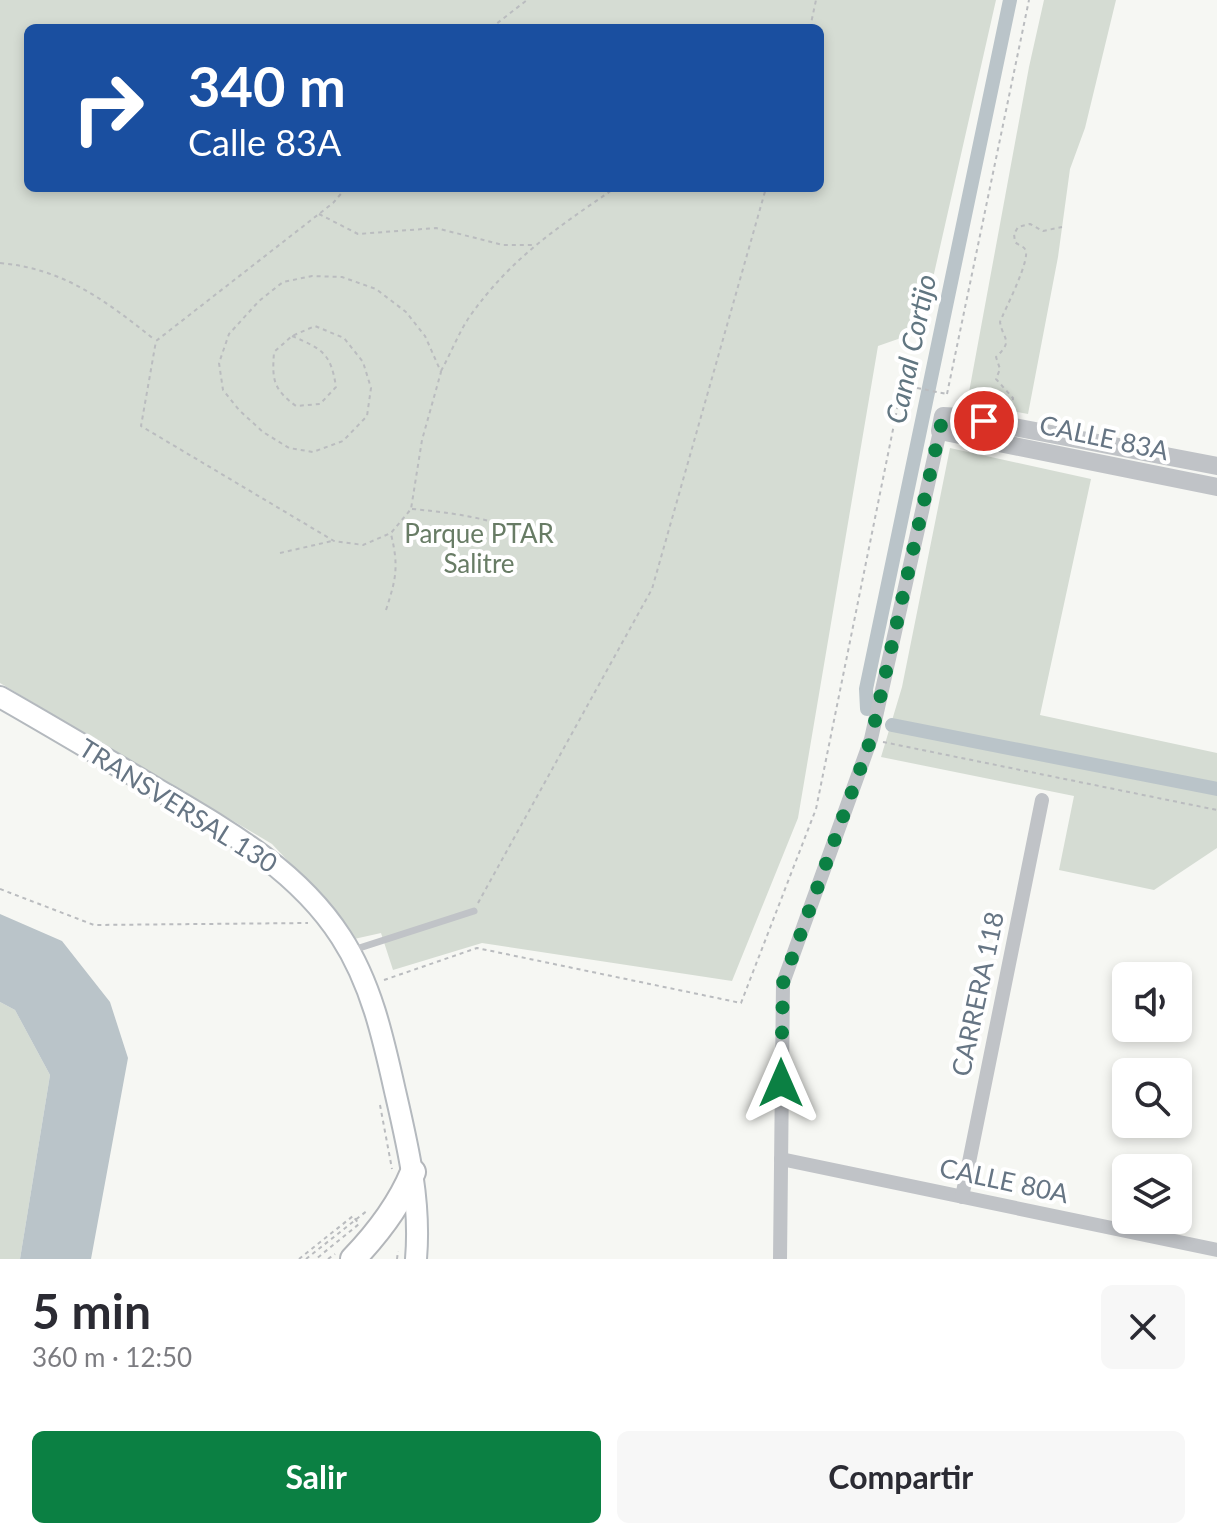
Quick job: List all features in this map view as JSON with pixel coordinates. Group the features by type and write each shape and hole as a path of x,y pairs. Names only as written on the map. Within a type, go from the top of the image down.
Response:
{"highway":[{"path":"353,1259 384,1224 406,1189 403,1173"}],"main road":[{"name":"TRANSVERSAL 130","path":"0,697 226,830 277,867 322,911 350,952 367,986 380,1030 403,1173 418,1227 416,1259"}],"street":[{"name":"CALLE 83A","path":"1217,466 1006,425 943,416 940,431 1217,487"},
{"path":"780,1259 783,983 871,739 940,431"},
{"name":"CARRERA 118","path":"962,1197 1042,800"},
{"name":"CALLE 80A","path":"781,1159 1217,1250"}],"lane":[{"path":"350,952 474,911"}],"path":[{"path":"496,24 527,0"},
{"path":"811,24 816,0"},
{"path":"367,986 477,948 741,1003 816,809 902,385 947,394 1029,0"},
{"path":"334,541 141,426 156,341 319,214 342,192"},
{"path":"280,553 334,541 363,545 391,533 411,509 422,440 441,372 468,318 500,278 533,245 609,192"},
{"path":"474,911 652,589 765,192"},
{"path":"319,214 358,234 436,228 503,245 533,245"},
{"path":"1006,425 1013,401 996,379 1000,369 996,357 1005,349 1007,341 1000,322 1010,305 1012,291 1027,254 1025,248 1015,242 1014,234 1018,227 1030,224 1043,231 1062,227"},
{"path":"0,263 26,265 68,280 103,299 156,341"},
{"path":"292,336 320,349 333,365 336,387 320,404 296,406 280,394 272,376 274,352 292,336 315,326 344,338 363,362 371,388 367,416 343,441 313,452 289,448 263,432 239,410 223,390 219,363 229,334 259,301 283,282 312,276 342,277 376,289 406,312 425,336 441,372"},
{"path":"411,509 488,518 557,545"},
{"path":"386,610 396,580 391,533"},
{"path":"871,739 1217,810"},
{"path":"0,889 94,925 310,923 303,914"},
{"path":"380,1105 403,1173"},
{"path":"306,1259 375,1205"},
{"path":"299,1259 353,1216 359,1224 316,1259"},
{"path":"397,1259 399,1247"}],"green space":[{"name":"Parque PTAR Salitre","path":"0,0 996,0 921,331 878,346 798,818 732,981 482,943 393,970 381,933 354,939 320,895 272,844 0,683"},
{"path":"1044,0 1116,0 1085,128 1070,169 1058,257 1028,414 967,403"},
{"path":"950,448 1091,479 1040,715 1217,753 1217,848 1154,890 1059,870 1074,796 881,757 902,687"},
{"path":"0,1002 15,1010 50,1075 20,1259 0,1259"}],"shaded area":[{"path":"0,914 62,941 110,1002 128,1058 91,1259 20,1259 50,1075 15,1010 0,1002"}],"waterway":[{"name":"Canal Cortijo","path":"867,709 866,689 1010,0"},
{"name":"Canal Cortijo","path":"892,725 1217,789"}],"route":[{"path":"781,1083 783,983 871,739 943,416 984,421"}]}
